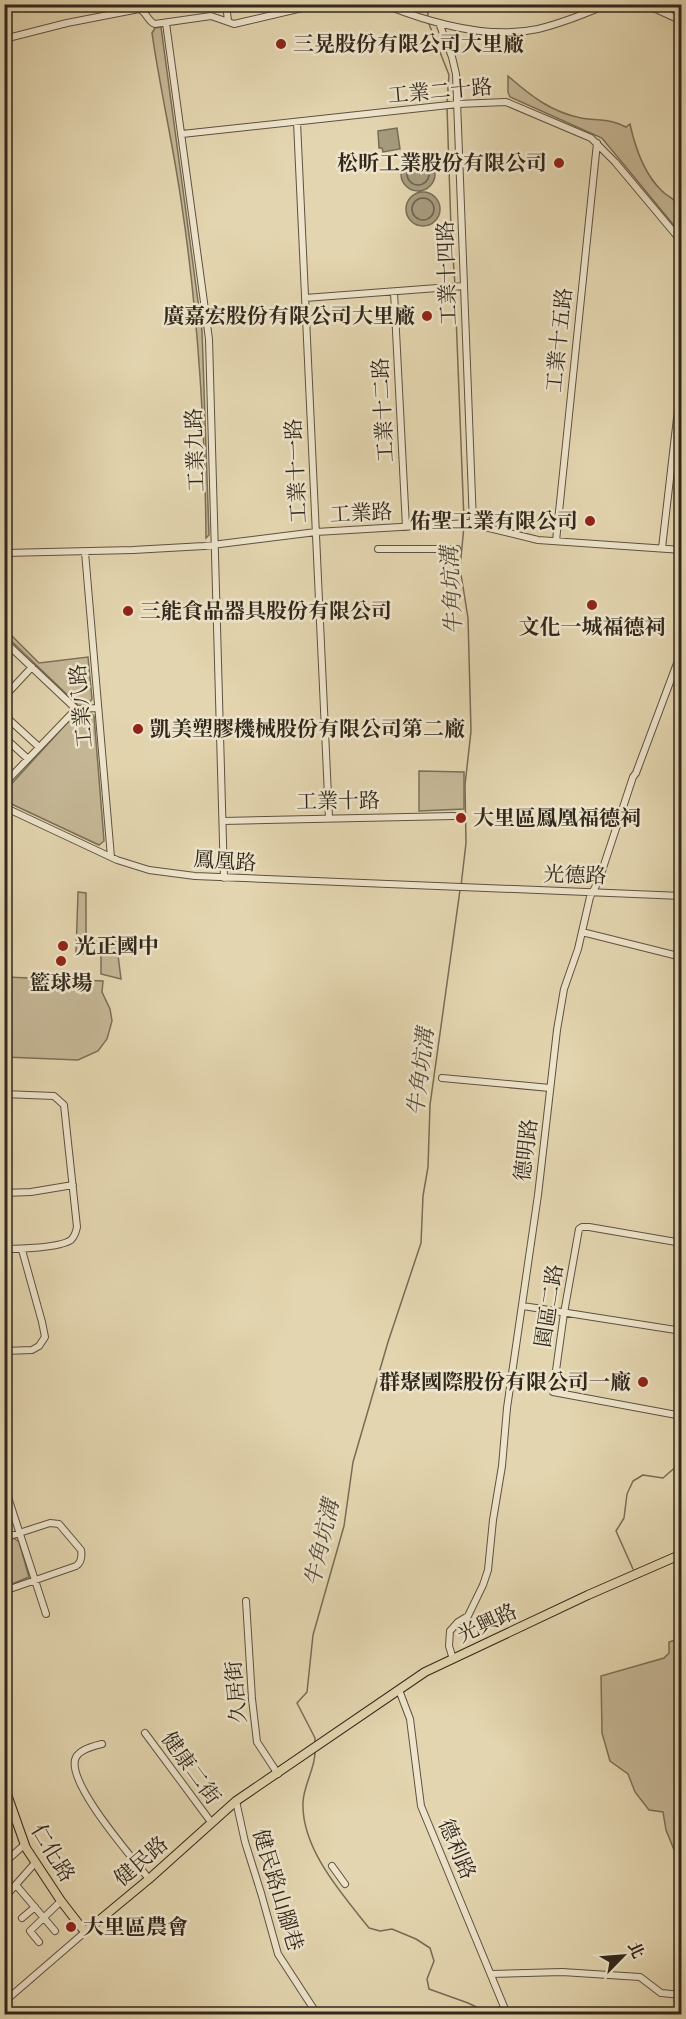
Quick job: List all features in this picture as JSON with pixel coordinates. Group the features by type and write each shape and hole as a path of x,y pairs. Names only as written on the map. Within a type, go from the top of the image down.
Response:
{"main road":[{"name":"光興路","path":"307,1755 425,1672 681,1554"},
{"name":"健民路","path":"86,1932 236,1801 307,1755"},
{"name":"仁化路","path":"4,1786 6,1799 24,1845 34,1863 86,1932"}],"street":[{"path":"226,4 228,21"},
{"path":"4,39 67,23 139,9 144,11 153,23 211,16 234,24 319,4"},
{"path":"383,4 425,19 488,31 525,30 575,18 608,4"},
{"path":"636,4 658,10 681,21"},
{"name":"工業十四路","path":"437,22 455,65 472,524"},
{"name":"工業九路","path":"166,23 208,329 224,878"},
{"name":"工業二十路","path":"182,134 456,104 506,102 591,138 681,242"},
{"name":"工業十一路","path":"297,123 329,818"},
{"name":"工業十五路","path":"556,541 597,143"},
{"path":"305,298 462,286"},
{"name":"工業十二路","path":"394,292 406,527"},
{"path":"662,548 681,375"},
{"name":"工業路","path":"4,553 85,552 215,544 316,532 457,523 472,524 520,537 681,550"},
{"path":"378,549 457,549"},
{"name":"工業八路","path":"85,552 111,857"},
{"path":"4,641 76,708 98,708"},
{"name":"德明路","path":"453,1659 449,1646 450,1631 468,1616 488,1570 560,1006 590,897 594,892 633,777 681,650"},
{"path":"4,697 32,667"},
{"path":"674,669 681,671"},
{"path":"4,784 76,708"},
{"path":"4,715 39,747"},
{"path":"4,737 28,759"},
{"name":"鳳凰路","path":"4,807 111,857 149,870 224,878 467,887"},
{"name":"工業十路","path":"223,821 454,816"},
{"name":"光德路","path":"467,887 681,896"},
{"path":"582,932 681,957"},
{"path":"442,1078 550,1088"},
{"path":"4,1094 49,1095 62,1100 66,1112 76,1227 73,1238 62,1243 22,1250 4,1249"},
{"path":"4,1193 31,1192 73,1185"},
{"name":"園區二路","path":"681,1243 582,1227 578,1232 553,1392 681,1416"},
{"path":"4,1351 33,1350 45,1337 22,1250"},
{"path":"523,1306 681,1331"},
{"path":"4,1402 4,1428"},
{"path":"4,1485 46,1614"},
{"path":"4,1538 50,1523 59,1524 81,1551 82,1558 79,1564 4,1591"},
{"name":"久居街","path":"246,1601 246,1627 257,1742 278,1774"},
{"name":"德利路","path":"399,1690 410,1719 421,1806 507,2014"},
{"name":"健康二街","path":"145,1733 211,1822"},
{"path":"102,1744 87,1748 75,1757 79,1782 90,1802 149,1879"},
{"name":"健民路山腳巷","path":"236,1801 245,1842 278,1954 317,2014"},
{"path":"4,1821 14,1818"},
{"path":"4,1863 24,1845"},
{"path":"4,1898 34,1863"},
{"path":"332,1866 345,1884"},
{"path":"16,1885 55,1931"},
{"path":"39,1942 30,1931 61,1901"},
{"path":"22,1918 35,1907"},
{"name":"健民路","path":"6,1998 86,1932"},
{"path":"490,1974 562,1972 640,1977 661,1994 681,1995"}],"shaded area":[{"path":"161,27 202,331 209,535 206,538 202,411 192,284 178,179 152,33 155,28"},
{"path":"508,76 533,96 560,112 581,118 618,123 626,127 630,124 638,151 650,177 682,210 681,234 602,138 510,97"},
{"path":"4,603 7,603 10,634 39,663 88,657 92,699 88,705 79,706 5,635"},
{"path":"89,711 94,716 104,841 99,845 5,801 5,791 77,712"},
{"path":"419,771 464,772 464,809 419,811"},
{"path":"78,892 86,893 86,937 116,939 121,979 101,974 101,955 76,953"},
{"path":"5,977 103,981 102,992 110,1009 112,1021 107,1039 98,1051 78,1060 5,1057"},
{"path":"14,1538 19,1542 29,1577 5,1587 5,1542"},
{"path":"682,1638 681,1867 666,1830 663,1812 649,1810 635,1792 628,1774 610,1761 602,1733 601,1676 664,1658 669,1653 669,1642"}],"water":[{"path":"397,128 400,149 383,152 382,148 379,148 378,131"},
{"path":"418,157 430,162 435,174 430,186 418,191 406,186 401,174 406,162"},
{"path":"423,192 435,197 440,209 435,221 423,226 411,221 406,209 411,197"}],"waterway":[{"name":"牛角坑溝","path":"427,4 428,16"},
{"name":"牛角坑溝","path":"429,24 449,75 447,102"},
{"name":"牛角坑溝","path":"447,107 455,285"},
{"name":"牛角坑溝","path":"455,289 464,521"},
{"name":"牛角坑溝","path":"461,886 466,843 465,785 471,731 468,618 460,568 464,526"},
{"name":"牛角坑溝","path":"315,1744 315,1738 297,1703 307,1692 313,1635 344,1526 353,1462 388,1342 421,1243 423,1196 428,1167 430,1105 460,890"},
{"path":"681,1424 682,1435"},
{"path":"682,1459 676,1484 682,1509"},
{"path":"633,1569 616,1531 624,1518 627,1494 633,1481 643,1475 663,1478 679,1464"},
{"name":"牛角坑溝","path":"315,1752 304,1795 304,1819 316,1853 335,1885 369,1928 380,1931 392,1929 430,1948 434,1961 427,1979 429,1989 491,2014"}],"place":[{"name":"三晃股份有限公司大里廠","path":"281,44"},
{"name":"松昕工業股份有限公司","path":"559,163"},
{"name":"廣嘉宏股份有限公司大里廠","path":"427,316"},
{"name":"佑聖工業有限公司","path":"590,521"},
{"name":"文化一城福德祠","path":"592,605"},
{"name":"三能食品器具股份有限公司","path":"128,611"},
{"name":"凱美塑膠機械股份有限公司第二廠","path":"138,729"},
{"name":"大里區鳳凰福德祠","path":"461,818"},
{"name":"光正國中","path":"63,946"},
{"name":"籃球場","path":"61,961"},
{"name":"群聚國際股份有限公司一廠","path":"643,1382"},
{"name":"大里區農會","path":"71,1927"}]}
